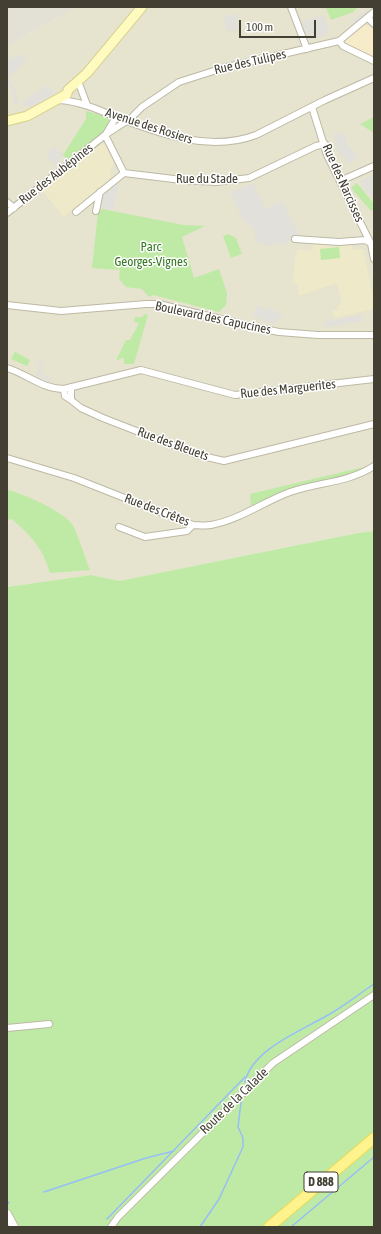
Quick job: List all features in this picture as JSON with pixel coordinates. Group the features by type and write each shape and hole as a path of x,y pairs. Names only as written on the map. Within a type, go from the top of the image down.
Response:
{"main road":[{"path":"7,121 28,116 67,94 68,90 78,81 142,7"},
{"name":"D 888","path":"269,1227 374,1138"}],"street":[{"path":"291,7 307,49"},
{"name":"Rue des Tulipes","path":"130,121 142,107 179,82 223,68 339,41 374,12"},
{"path":"368,18 374,24"},
{"path":"339,41 343,46 374,62"},
{"name":"Avenue des Rosiers","path":"58,100 71,101 87,105 194,142 224,142 245,139 256,135 374,78"},
{"path":"78,81 87,105"},
{"path":"68,90 71,101"},
{"name":"Rue des Narcisses","path":"312,108 327,155 372,243 374,259"},
{"name":"Rue des Aubépines","path":"105,135 116,116"},
{"name":"Rue des Aubépines","path":"7,213 105,135 130,121"},
{"path":"76,212 124,173 105,135"},
{"name":"Rue du Stade","path":"124,173 151,177 216,182 249,178 316,146 324,144"},
{"path":"340,181 374,166"},
{"path":"96,211 100,192"},
{"path":"7,202 14,208"},
{"path":"295,239 339,242 366,240 372,243"},
{"name":"Boulevard des Capucines","path":"7,305 61,311 160,304 279,332 318,335 373,334"},
{"path":"7,368 19,372 44,386 54,389 64,389"},
{"name":"Rue des Marguerites","path":"64,389 141,370 235,395 374,379"},
{"path":"71,387 71,400"},
{"name":"Rue des Bleuets","path":"64,389 65,396 81,408 102,418 198,455 224,461 374,424"},
{"name":"Rue des Crêtes","path":"7,458 74,478 193,525 210,525 243,514 291,492 342,481 359,475 374,466"},
{"path":"119,528 145,537 187,531 193,525"},
{"name":"Route de la Calade","path":"111,1227 124,1211 273,1062 374,995"},
{"path":"7,1028 49,1024"},
{"path":"7,1214 14,1227"}],"shaded area":[{"path":"7,7 77,7 7,46"},
{"path":"77,7 374,7 374,531 119,581 91,575 7,587 7,46"},
{"path":"366,10 370,12 353,26 350,23"},
{"path":"237,14 238,30 226,31 224,16"},
{"path":"324,15 328,32 324,36 308,40 301,22"},
{"path":"364,24 374,29 374,59 343,41"},
{"path":"20,54 27,61 8,77 14,88 19,103 15,105 11,88 7,85 7,60"},
{"path":"48,85 54,94 33,108 24,105 22,102"},
{"path":"343,132 348,146 358,155 349,164 338,151 333,135"},
{"path":"101,144 105,144 114,163 110,173 111,180 63,217 42,190"},
{"path":"53,147 63,154 56,165 46,157"},
{"path":"371,176 374,181 374,198 367,192 360,182"},
{"path":"117,182 119,185 113,210 101,208 104,192 108,192"},
{"path":"253,184 266,209 282,201 299,235 288,241 286,246 277,243 268,246 254,241 256,234 248,221 244,222 230,192"},
{"path":"313,244 352,244 353,250 363,249 374,299 374,309 334,318 332,311 338,310 337,306 340,305 341,300 337,283 299,296 297,283 292,283 296,252 299,249 313,251"},
{"path":"257,306 264,308 262,311 264,312 267,307 283,315 273,324 253,316"},
{"path":"361,315 363,321 329,327 323,322"},
{"path":"41,358 44,359 40,374 41,373 51,379 49,383 36,375"}],"green space":[{"path":"322,7 358,7 353,12 331,20 326,8 322,9"},
{"path":"86,111 105,116 109,120 107,126 99,137 69,161 63,155 86,119"},
{"path":"374,117 374,133 360,124"},
{"path":"357,183 374,204 374,209 371,211 351,188"},
{"name":"Parc Georges-Vignes","path":"102,209 184,225 205,226 182,237 194,278 219,269 227,293 226,305 219,312 153,295 149,297 142,289 126,287 119,279 120,270 92,268 98,213"},
{"path":"228,234 236,238 242,254 231,258 223,236"},
{"path":"339,247 340,258 321,260 320,249"},
{"path":"144,314 148,315 134,364 124,364 124,358 116,360 126,340 130,340 139,323 134,322 135,317 143,317"},
{"path":"15,352 30,360 27,366 11,359"},
{"path":"368,466 358,473 251,507 250,494"},
{"path":"7,490 42,503 67,519 74,528 90,570 50,573 44,556 36,543 12,519 7,520"},
{"path":"374,531 374,1227 7,1227 7,587 91,575 119,581"}],"waterway":[{"path":"245,1082 250,1070 257,1060 268,1050 346,1004 374,984"},
{"path":"107,1219 245,1077"},
{"path":"200,1227 219,1199 243,1147 243,1138 238,1127 241,1102"},
{"path":"44,1192 146,1158 174,1151"},
{"path":"291,1227 374,1157"}]}
